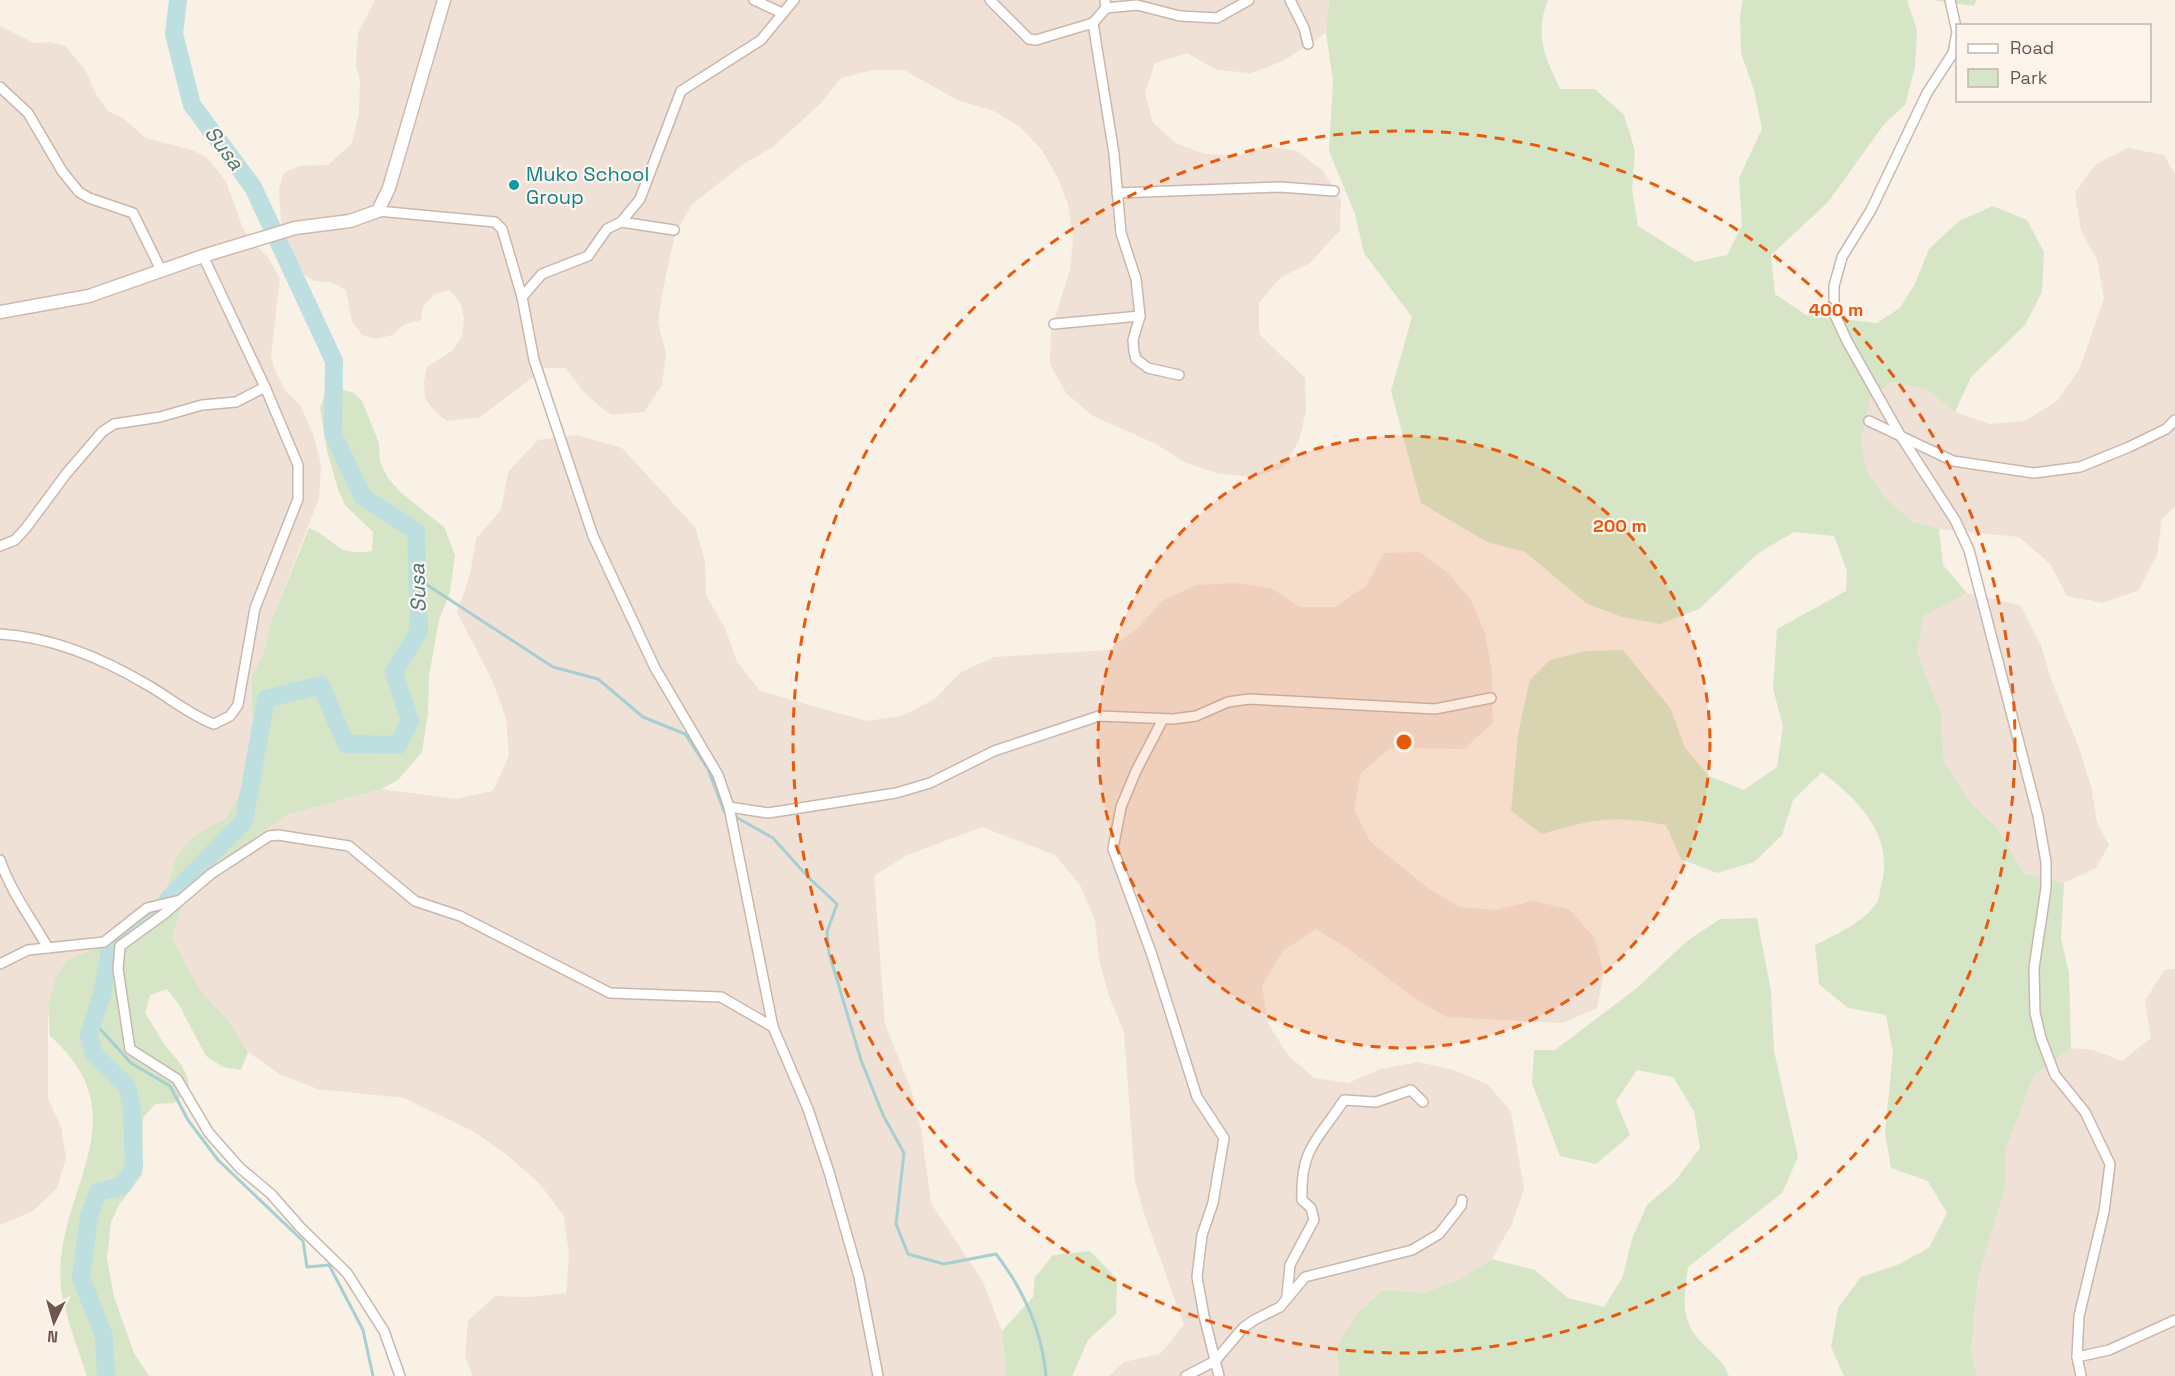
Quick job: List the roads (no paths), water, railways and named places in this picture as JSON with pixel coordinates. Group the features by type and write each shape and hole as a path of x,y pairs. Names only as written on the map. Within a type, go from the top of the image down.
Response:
{"main road":[{"path":"0,312 89,296 203,256 295,228 350,221 378,211 389,188 444,0"}],"street":[{"path":"754,0 782,12"},
{"path":"522,297 542,274 588,256 607,229 621,222 640,199 681,91 761,40 794,0"},
{"path":"990,0 1033,40 1093,23 1106,4 1140,5 1180,16 1217,18 1250,0"},
{"path":"1290,0 1304,28 1308,44"},
{"path":"1950,0 1956,27"},
{"path":"1093,23 1121,233 1133,264 1140,316 1133,340 1136,359 1154,371 1179,375"},
{"path":"1956,37 1953,53 1927,93 1871,210 1842,257 1834,286 1835,315 1900,435 1955,520 1977,574 2014,733 2038,816 2046,862 2046,888 2034,968 2035,1013 2041,1038 2055,1075 2085,1112 2110,1164 2104,1212 2098,1228 2079,1316 2077,1357 2081,1376"},
{"path":"0,87 28,113 62,171 79,192 88,198 133,213 161,270"},
{"path":"1117,193 1259,188 1334,191"},
{"path":"378,211 498,223 522,297 534,360 593,536 655,668 718,775 729,807 773,1027 808,1109 829,1172 860,1277 878,1376"},
{"path":"621,222 674,230"},
{"path":"0,634 39,638 78,652 138,680 214,724 230,716 239,699 255,608 298,499 298,465 265,387 203,256"},
{"path":"1054,324 1140,316"},
{"path":"0,546 15,540 80,457 102,432 114,424 160,417 202,405 236,402 265,387"},
{"path":"1869,421 1961,463 2047,473 2091,463 2173,426"},
{"path":"729,807 768,813 896,793 930,783 994,751 1099,716 1163,719 1196,716 1228,702 1249,699 1435,709 1491,698"},
{"path":"1163,719 1136,771 1121,807 1113,849 1152,955 1197,1097 1224,1138 1213,1203 1202,1235 1197,1277 1219,1376"},
{"path":"400,1376 384,1331 347,1273 300,1227 271,1194 240,1168 209,1133 177,1079 130,1049 118,969 120,946 164,914 176,901 211,874 269,836 278,835 349,846 414,901 460,916 610,993 721,997 773,1027"},
{"path":"0,860 10,889 26,909 48,948"},
{"path":"0,964 28,951 104,942 147,908 176,901"},
{"path":"1286,1299 1290,1265 1314,1220 1311,1208 1302,1200 1301,1180 1306,1155 1344,1100 1376,1102 1412,1090 1423,1102"},
{"path":"1186,1376 1215,1361 1251,1321 1280,1307 1305,1277 1412,1250 1440,1234 1461,1206 1462,1200"},
{"path":"2077,1357 2109,1350 2175,1320"}],"waterway":[{"name":"Susa","path":"106,1376 104,1336 81,1278 89,1217 98,1192 122,1186 134,1167 132,1110 127,1086 94,1054 89,1035 102,994 111,944 134,922 164,909 169,898 244,821 266,699 321,685 346,744 398,745 410,721 394,672 419,631 416,531 363,497 333,434 334,361 253,187 192,105 174,34 178,0"},
{"path":"418,579 553,667 598,679 643,717 685,734 708,769 724,811 728,813"},
{"path":"734,816 773,838 808,877 837,904 827,932 829,953 861,1060 883,1115 904,1153 896,1224 908,1254 944,1264 996,1254 1015,1282 1030,1311 1044,1359 1046,1376"},
{"path":"93,1021 131,1063 170,1086 188,1120 218,1160 303,1241 307,1267 329,1265 363,1330 373,1376"}],"place":[{"name":"Muko School Group","path":"514,185"}]}
